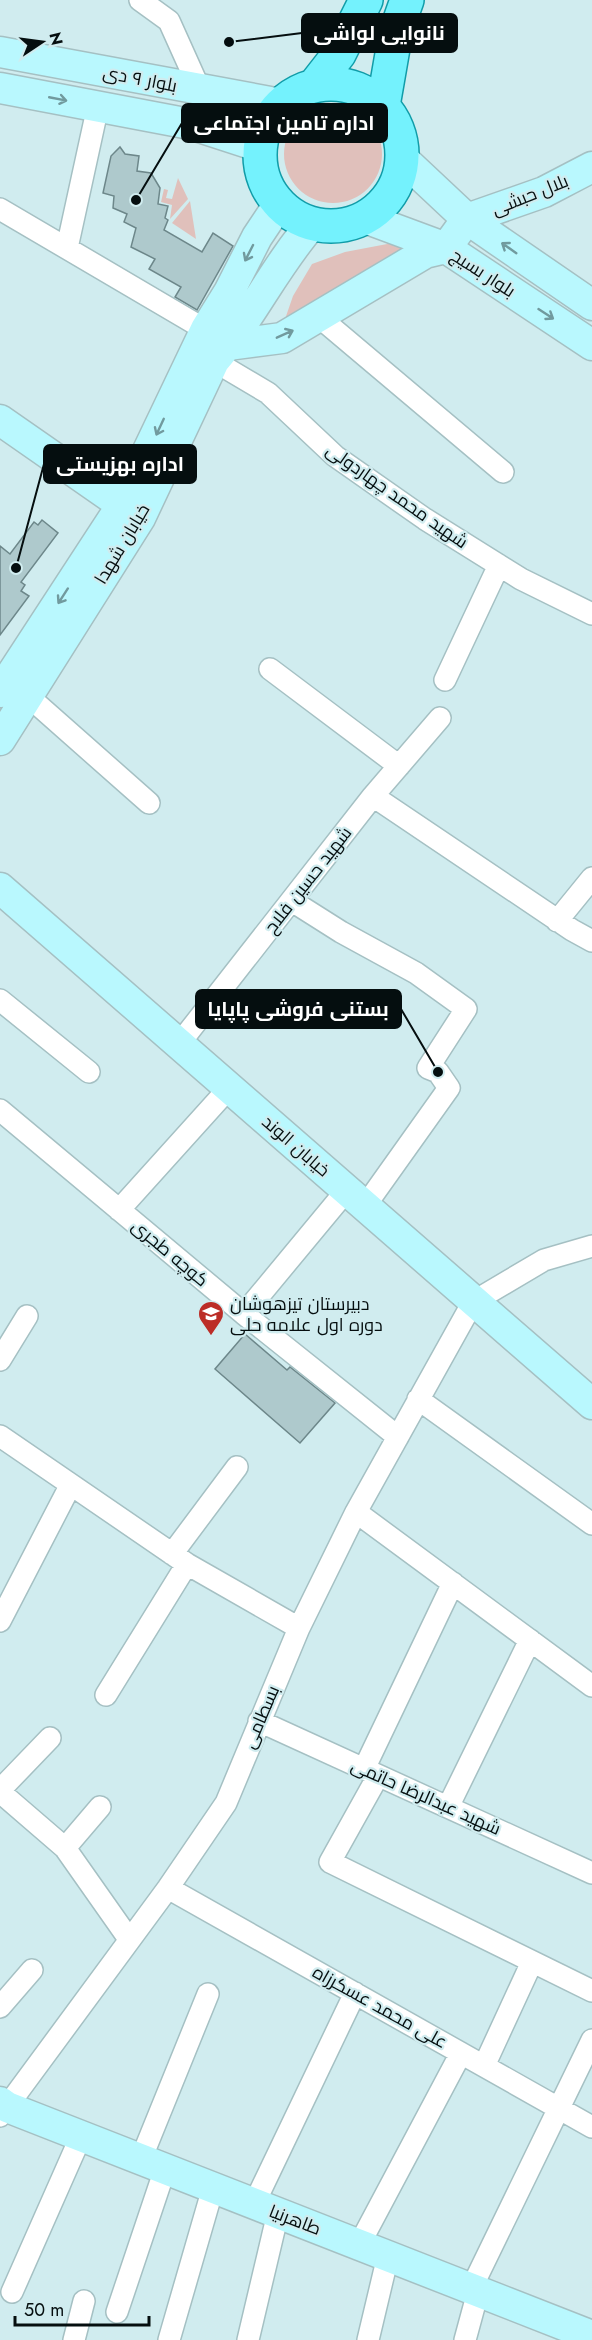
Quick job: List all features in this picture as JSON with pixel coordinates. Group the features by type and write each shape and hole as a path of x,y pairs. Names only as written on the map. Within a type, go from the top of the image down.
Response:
{"main road":[{"path":"314,86 339,54 366,0"},
{"path":"383,106 396,31 407,0"},
{"name":"بلوار ۹ دی","path":"0,52 281,104"},
{"path":"333,84 351,86 368,94 383,106 394,122 401,139 402,158 399,176 392,193 380,207 365,218 348,225 330,227 312,224 295,217 279,204 267,187 261,167 264,131 271,116 281,104 297,93 314,86 333,84"},
{"name":"بلوار ۹ دی","path":"0,88 190,124 261,147"},
{"name":"بلوار بسیج","path":"402,158 467,219 592,305"},
{"name":"بلال حبشی","path":"467,219 544,192 592,167"},
{"name":"خیابان شهدا","path":"216,345 229,292 257,237 279,204"},
{"name":"بلوار بسیج","path":"365,218 446,248 592,345"},
{"path":"216,345 282,338 425,254 446,248 467,219"},
{"name":"خیابان شهدا","path":"0,740 14,694 131,512 216,345 292,246 312,224"},
{"path":"0,420 131,512"},
{"name":"خیابان الوند","path":"0,888 592,1404"},
{"name":"طاهرنیا","path":"2,2108 81,2136 582,2332"}],"street":[{"path":"140,0 169,21 200,90"},
{"path":"67,248 98,106"},
{"name":"شهید محمد چهاردولی","path":"0,209 67,248 216,345 335,456 425,519 521,579 592,614"},
{"path":"318,316 503,472"},
{"path":"445,681 499,565"},
{"path":"270,669 399,766"},
{"path":"14,694 149,803"},
{"name":"شهید حسین فلاح","path":"179,1044 373,796 440,718"},
{"path":"373,796 557,921 592,942"},
{"path":"557,921 592,878"},
{"path":"243,1314 356,1198 449,1088 438,1072 428,1068 466,1009 416,973 341,932 292,901"},
{"path":"0,1000 89,1072"},
{"path":"119,1210 229,1088"},
{"name":"کوچه طجری","path":"0,1110 243,1314 398,1437"},
{"path":"473,1302 544,1260 592,1246"},
{"name":"بسطامی","path":"2,2108 168,1888 226,1803 299,1628 356,1512 473,1302"},
{"path":"0,1360 27,1316"},
{"path":"418,1399 592,1524"},
{"path":"0,1436 180,1559 299,1628"},
{"path":"106,1695 180,1559 237,1467"},
{"path":"0,1621 70,1486"},
{"path":"356,1512 592,1686"},
{"path":"453,1583 330,1862 592,1991"},
{"path":"448,1807 530,1640"},
{"name":"شهید عبدالرضا حاتمی","path":"260,1722 592,1873"},
{"path":"50,1738 0,1791 65,1848 129,1940"},
{"path":"65,1848 100,1807"},
{"name":"علی محمد عسکرزاه","path":"168,1888 592,2127"},
{"path":"484,2066 532,1962"},
{"path":"0,2007 32,1970"},
{"path":"248,2340 266,2209 355,1993"},
{"path":"117,2312 153,2164 208,1994"},
{"path":"465,2340 475,2291 592,2040"},
{"path":"359,2245 461,2053"},
{"path":"12,2292 81,2136"},
{"path":"169,2340 213,2188"},
{"path":"368,2340 388,2256"},
{"path":"74,2340 84,2301"}],"shaded area":[{"path":"333,105 352,108 368,119 379,135 382,154 379,173 368,189 352,200 333,203 314,200 298,189 287,173 284,154 287,135 298,119 314,108"},
{"path":"178,178 188,199 170,219 172,205 161,202 164,189 168,190 166,198 172,199"},
{"path":"190,201 196,239 172,223"},
{"path":"403,241 398,256 284,322 293,296 312,264 345,252"}],"building":[{"path":"120,147 125,154 139,156 137,171 151,173 160,188 158,204 168,206 165,218 168,220 164,230 202,252 213,233 233,246 197,310 175,297 181,287 149,269 155,259 131,247 136,228 124,222 127,214 113,208 114,196 103,193 111,156"},
{"path":"42,520 58,533 21,582 25,585 21,591 29,596 0,635 0,546 10,554 34,522 38,525"},
{"path":"245,1334 287,1370 290,1367 335,1403 300,1443 215,1369"}],"place":[{"name":"نانوایی لواشی","path":"229,42"},
{"name":"اداره تامین اجتماعی","path":"136,200"},
{"name":"اداره بهزیستی","path":"16,568"},
{"name":"بستنی فروشی پاپایا","path":"438,1072"},
{"name":"دبیرستان تیزهوشان دوره اول علامه حلی","path":"211,1337"}]}
